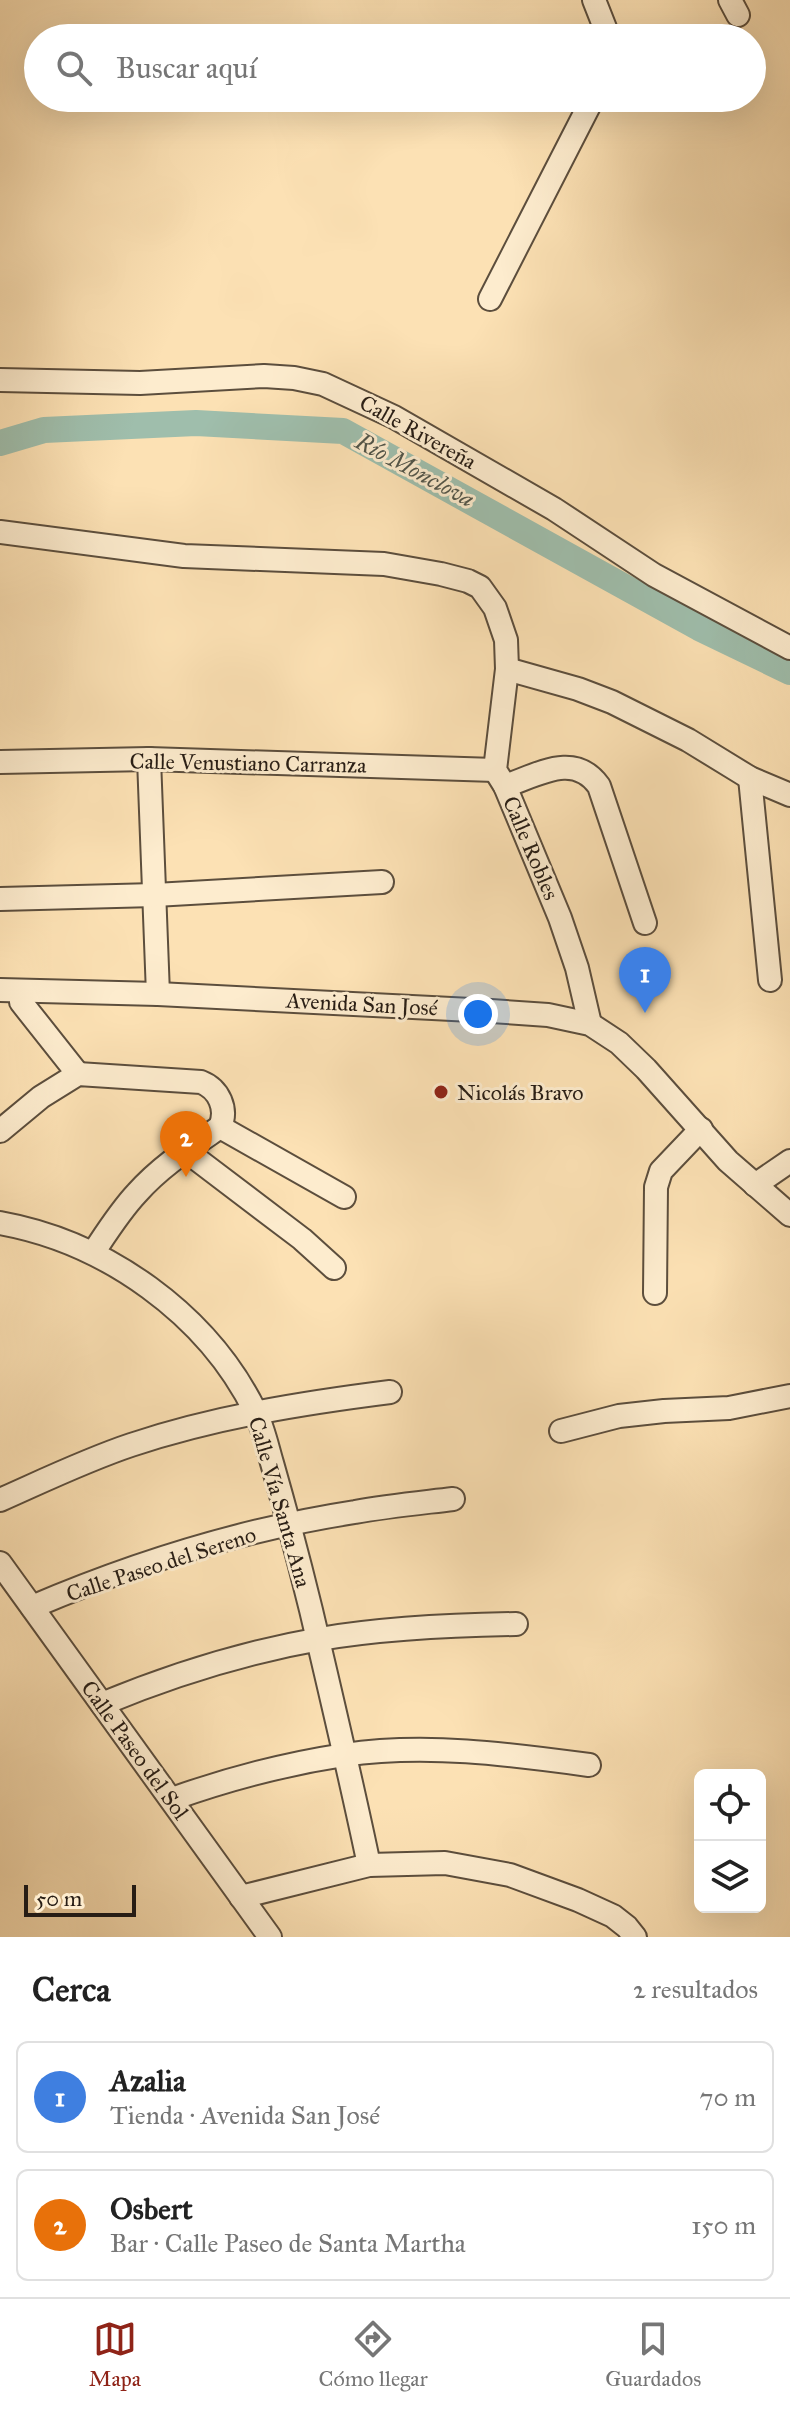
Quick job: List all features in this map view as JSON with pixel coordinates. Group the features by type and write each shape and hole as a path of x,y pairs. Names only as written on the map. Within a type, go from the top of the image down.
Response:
{"street":[{"path":"594,0 603,24"},
{"path":"490,299 586,112"},
{"name":"Calle Rivereña","path":"0,380 140,383 264,376 323,384 408,425 554,509 654,575 790,648"},
{"name":"Calle Robles","path":"0,532 184,556 384,564 468,581 480,587 495,608 506,640 500,778 560,918 577,968 590,1024"},
{"path":"507,669 578,689 622,707 688,740 750,778 790,795"},
{"path":"149,759 158,994"},
{"name":"Calle Venustiano Carranza","path":"0,762 149,759 500,778"},
{"path":"500,778 564,766 585,770 593,777 599,786 645,923"},
{"path":"750,778 770,980"},
{"path":"0,899 155,895 382,882"},
{"name":"Avenida San José","path":"0,990 158,994 548,1015 590,1024 619,1043 728,1161 790,1215"},
{"path":"21,1002 78,1074"},
{"path":"0,1131 41,1097 78,1074 201,1082 213,1089 223,1114 220,1127 166,1165 138,1191 93,1253"},
{"path":"220,1127 344,1197"},
{"path":"655,1293 656,1187 661,1171 701,1129"},
{"path":"186,1151 302,1239 334,1268"},
{"path":"755,1185 790,1161"},
{"name":"Calle Vía Santa Ana","path":"0,1223 49,1236 93,1253 132,1275 196,1329 235,1378 256,1413 290,1524 346,1755 369,1865"},
{"path":"0,1500 131,1445 295,1404 390,1392"},
{"path":"561,1431 619,1416 729,1408 790,1396"},
{"name":"Calle Paseo del Sereno","path":"32,1607 178,1554 290,1524 453,1499"},
{"name":"Calle Paseo del Sol","path":"0,1563 270,1937"},
{"path":"102,1704 211,1665 318,1639 442,1626 516,1624"},
{"path":"172,1799 280,1767 346,1755 452,1751 589,1765"},
{"path":"241,1897 369,1865 445,1863 510,1875 599,1909 613,1916 635,1937"}],"waterway":[{"name":"Río Monclova","path":"0,443 44,430 196,423 343,431 699,628 790,672"}],"place":[{"name":"Azalia","path":"645,1013"},
{"name":"Nicolás Bravo","path":"441,1092"},
{"name":"Osbert","path":"186,1177"}]}
